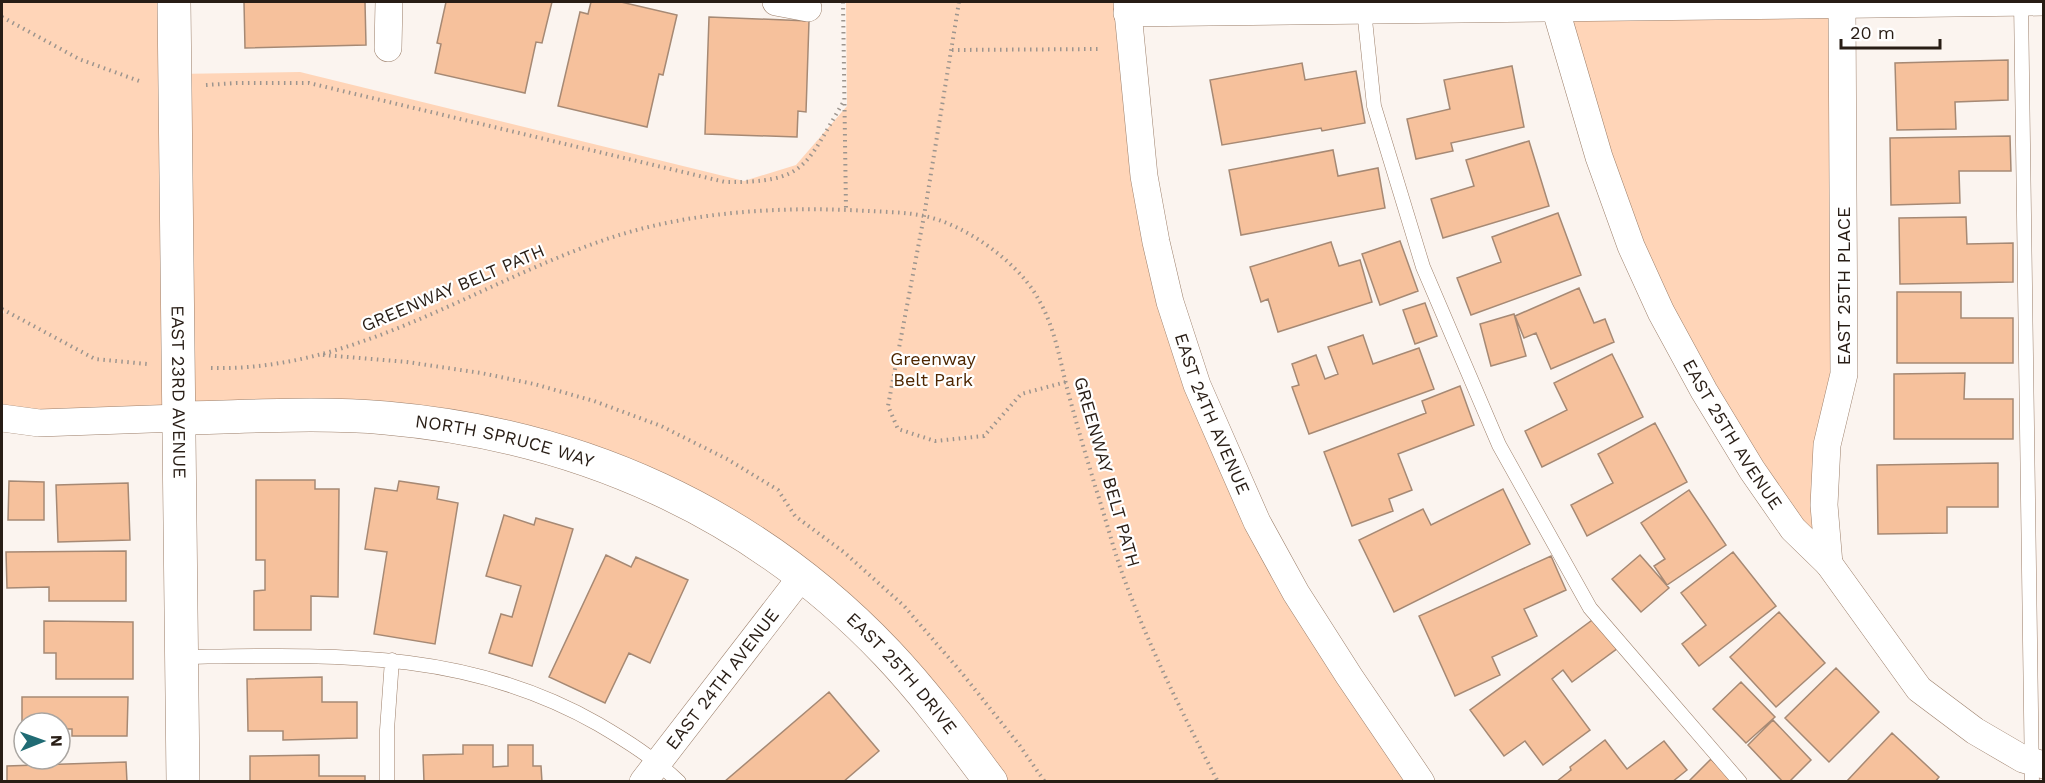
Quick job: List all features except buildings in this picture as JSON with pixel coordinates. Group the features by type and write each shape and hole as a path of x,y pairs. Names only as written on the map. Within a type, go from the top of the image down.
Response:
{"street":[{"name":"EAST 23RD AVENUE","path":"174,2 183,782"},
{"path":"388,48 389,2"},
{"path":"776,2 808,8"},
{"path":"1127,7 1320,6 1364,10 1704,4 1842,5 2043,2"},
{"name":"EAST 25TH PLACE","path":"1829,564 1824,505 1827,445 1845,374 1842,5"},
{"name":"EAST 24TH AVENUE","path":"1127,7 1142,169 1172,311 1197,385 1257,522 1291,583 1349,676 1421,782"},
{"name":"EAST 25TH AVENUE","path":"1555,7 1599,157 1631,246 1661,312 1704,391 1752,470 1793,529 1829,564 1919,689 1975,730 2036,769"},
{"path":"2,418 39,423 179,418"},
{"name":"NORTH SPRUCE WAY","path":"179,418 384,418 471,428 539,444 595,462 668,492 729,526 802,576"},
{"name":"EAST 24TH AVENUE","path":"650,771 802,576"},
{"name":"EAST 25TH DRIVE","path":"802,576 859,625 905,672 992,782"}],"lane":[{"path":"2020,2 2036,769"},
{"path":"1364,10 1374,106 1413,235 1423,267 1499,445 1590,608 1740,782"},
{"path":"182,657 304,655 392,660 467,671 550,699 622,738 650,771 679,782"},
{"path":"387,782 387,730 392,660"}],"path":[{"path":"843,2 846,210"},
{"path":"959,2 924,216 888,406 898,429 935,441 984,436 1021,394 1066,382"},
{"path":"2,17 79,59 135,80 174,87 237,83 309,83 725,182 763,182 798,170 810,159 844,101"},
{"path":"952,50 1109,49"},
{"name":"GREENWAY BELT PATH","path":"2,309 95,359 178,367 253,366 320,355 409,323 573,251 620,235 671,223 733,213 784,209 846,210 924,216 946,223 970,235 1017,269 1034,291 1047,315 1057,343 1066,382 1121,570 1150,643 1192,733 1218,782"}],"green space":[{"name":"Greenway Belt Park","path":"2,2 174,2 175,74 300,72 744,181 796,165 847,106 846,2 1127,2 1170,302 1257,522 1427,781 991,781 936,710 696,507 496,434 2,418 2,316 4,312 2,309"},
{"path":"1842,5 1829,564 1661,312 1555,7"}]}
